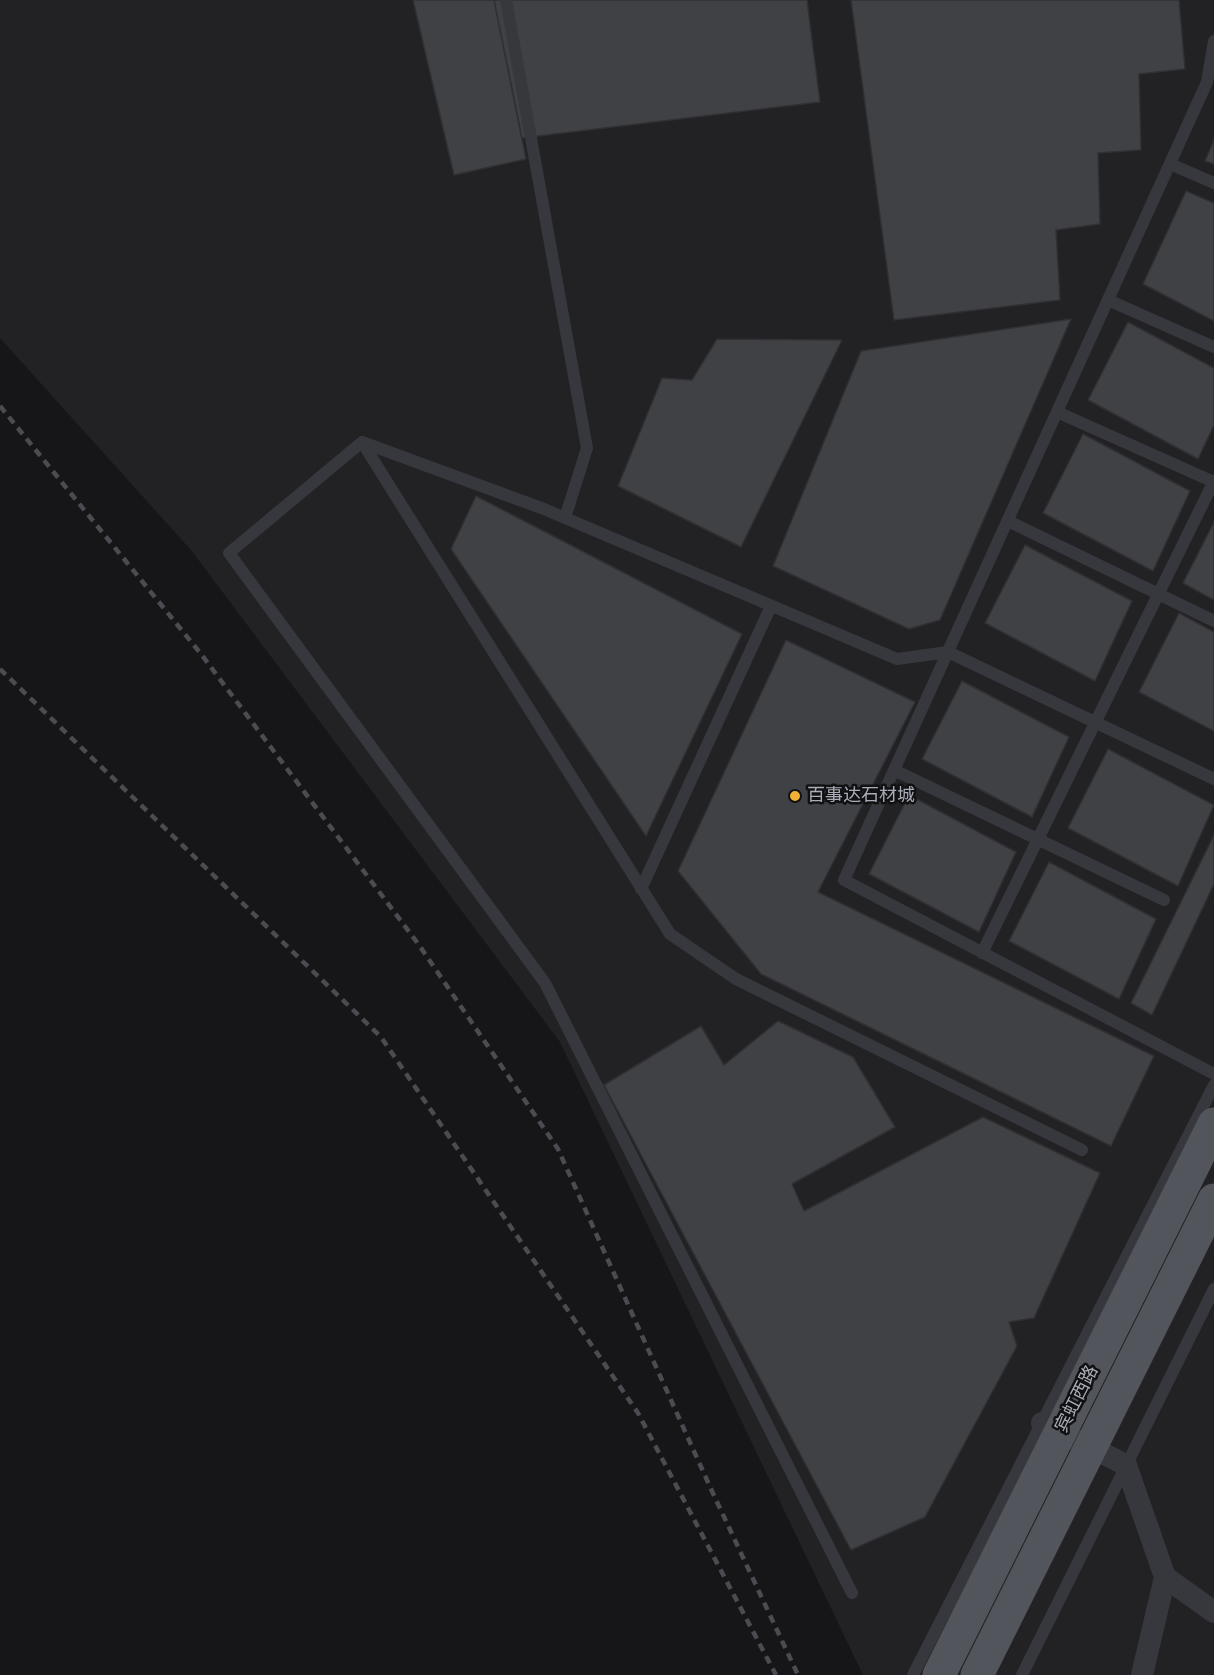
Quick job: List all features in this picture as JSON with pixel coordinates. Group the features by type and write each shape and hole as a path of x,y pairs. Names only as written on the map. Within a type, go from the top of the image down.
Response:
{"main road":[{"name":"宾虹西路","path":"939,1675 1214,1124"},
{"name":"宾虹西路","path":"977,1675 1214,1200"}],"street":[{"path":"1042,1423 1126,1466 1165,1577 1142,1675"},
{"path":"1165,1577 1214,1612"}],"lane":[{"path":"506,0 586,448 565,518"},
{"path":"1214,41 1210,83 1170,164 844,880 1214,1074"},
{"path":"1170,164 1214,183"},
{"path":"1108,300 1214,346"},
{"path":"982,953 1214,482 1057,412"},
{"path":"362,442 565,518 897,659 948,652 1214,779"},
{"path":"362,442 669,934 736,979 1082,1150"},
{"path":"362,442 229,553 545,983 852,1593"},
{"path":"1008,521 1214,621"},
{"path":"641,889 771,606"},
{"path":"894,770 1164,900"},
{"path":"913,1675 1214,1085"},
{"path":"1022,1675 1214,1289"}],"shaded area":[{"name":"百事达石材城","path":"0,0 1214,0 1214,1675 863,1675 560,1042 191,550 0,338"}],"building":[{"path":"413,0 494,0 526,159 454,175"},
{"path":"494,0 807,0 820,102 522,138"},
{"path":"851,0 1179,0 1185,69 1139,74 1141,150 1098,153 1100,224 1056,230 1060,300 894,320"},
{"path":"1214,140 1214,164 1205,161"},
{"path":"1186,191 1214,203 1214,321 1143,284"},
{"path":"1071,319 940,620 909,629 773,566 861,351"},
{"path":"1128,322 1214,368 1214,425 1198,459 1088,400"},
{"path":"717,339 842,340 741,547 618,486 662,378 692,380"},
{"path":"1083,434 1190,491 1153,571 1043,513"},
{"path":"476,496 742,634 646,836 451,549"},
{"path":"1214,522 1214,600 1183,583"},
{"path":"1025,545 1132,601 1095,681 985,623"},
{"path":"1179,613 1214,632 1214,731 1139,692"},
{"path":"786,640 915,702 818,892 1154,1056 1111,1146 761,974 678,871"},
{"path":"962,681 1069,737 1032,817 922,759"},
{"path":"1108,749 1214,805 1178,886 1068,828"},
{"path":"909,795 1016,852 979,932 869,874"},
{"path":"1214,835 1214,884 1152,1015 1131,1003"},
{"path":"1049,862 1156,919 1119,999 1009,941"},
{"path":"778,1021 853,1057 895,1127 792,1184 804,1211 983,1117 1100,1173 1034,1318 1009,1322 1017,1346 925,1517 851,1550 604,1085 701,1026 724,1065"}],"railway":[{"path":"0,406 201,654 419,945 558,1149 711,1489 798,1675"},
{"path":"0,669 381,1037 638,1413 776,1675"}],"place":[{"name":"百事达石材城","path":"795,796"}]}
